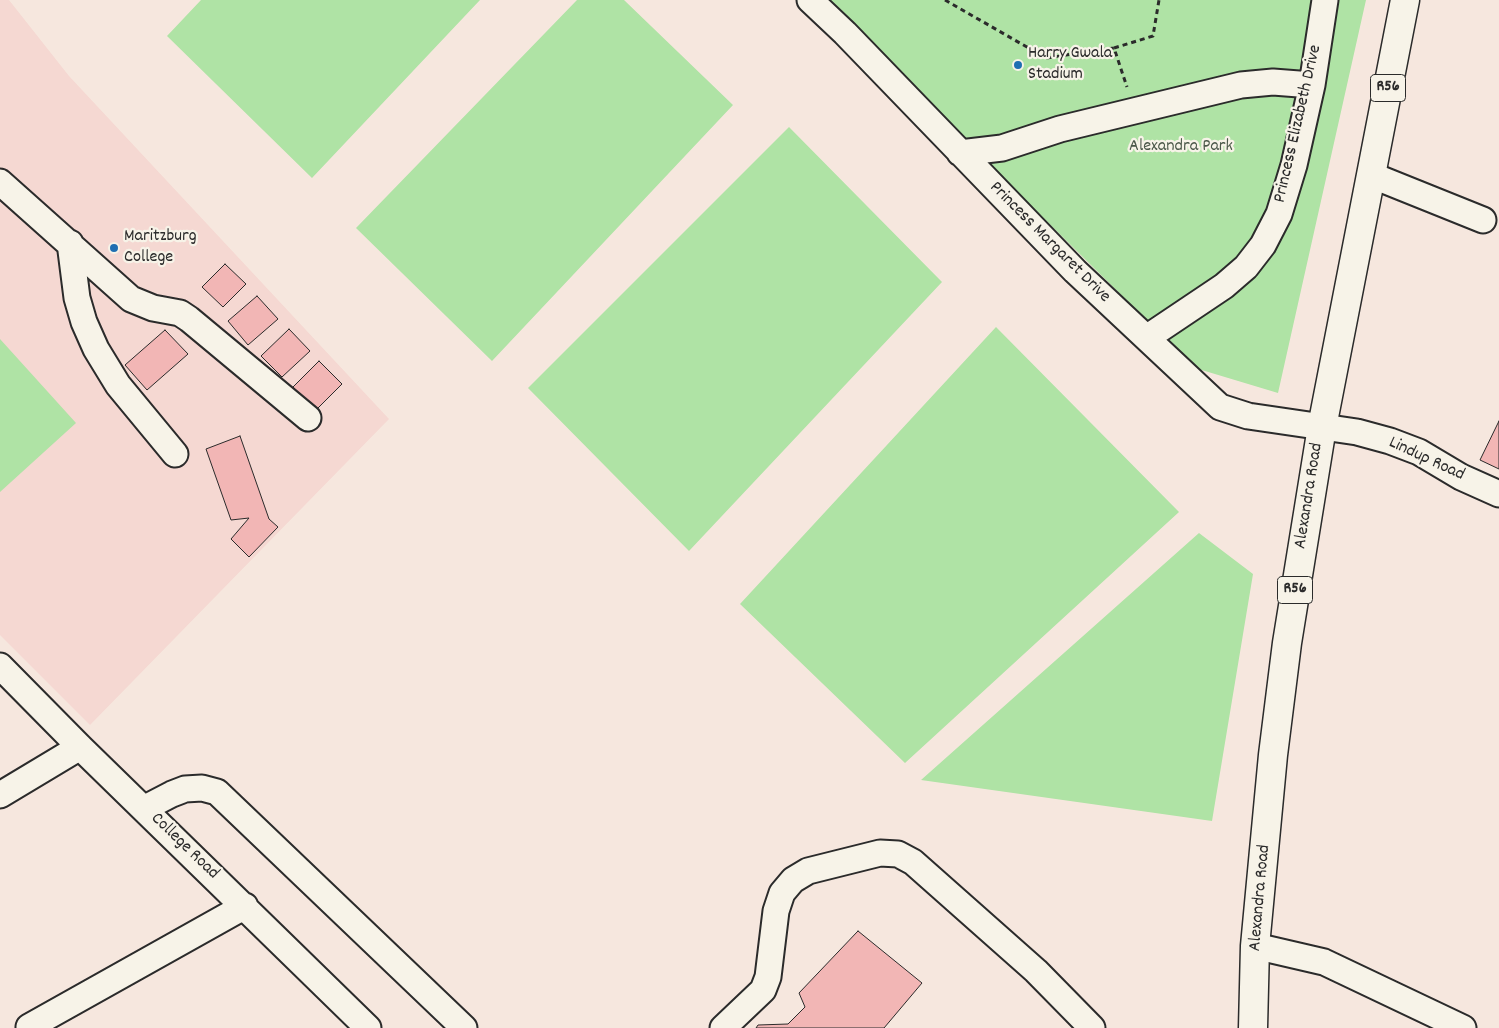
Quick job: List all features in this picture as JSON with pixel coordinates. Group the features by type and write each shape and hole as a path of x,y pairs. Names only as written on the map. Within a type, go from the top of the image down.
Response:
{"main road":[{"name":"Alexandra Road","path":"1252,1028 1255,946 1273,755 1287,643 1322,427 1405,0"}],"street":[{"name":"Princess Margaret Drive","path":"810,0 1075,271 1148,337 1220,407 1256,418 1322,427"},
{"name":"Princess Elizabeth Drive","path":"1148,337 1224,286 1246,267 1263,245 1279,214 1286,190 1312,86 1325,0"},
{"path":"960,153 1002,148 1060,129 1135,109 1241,85 1273,82 1312,86"},
{"path":"1372,175 1483,220"},
{"path":"0,182 131,299 153,308 180,313 190,319 308,418"},
{"path":"70,243 77,298 84,322 96,349 118,385 175,454"},
{"name":"Lindup Road","path":"1322,427 1357,432 1390,441 1418,452 1461,477 1499,494"},
{"name":"College Road","path":"0,666 80,747 368,1028"},
{"path":"0,795 80,747"},
{"path":"144,808 185,789 202,788 217,792 464,1028"},
{"path":"723,1028 763,990 768,977 776,911 782,893 793,880 808,871 880,853 898,854 913,862 1036,971 1092,1028"},
{"path":"28,1027 245,906"},
{"path":"1255,946 1324,962 1463,1028"}],"path":[{"path":"944,0 1046,58 1114,48 1153,36 1159,0"},
{"path":"1114,48 1135,109"}],"shaded area":[{"name":"Maritzburg College","path":"0,0 9,0 69,76 389,419 90,725 0,635"}],"green space":[{"path":"201,0 480,0 312,178 167,36"},
{"path":"577,0 624,0 733,105 492,361 356,228"},
{"name":"Alexandra Park","path":"823,0 1366,0 1278,393 1195,368"},
{"path":"789,127 942,282 689,551 528,388"},
{"path":"996,327 1179,512 905,763 740,604"},
{"path":"0,339 76,423 0,492"},
{"path":"1199,533 1253,574 1212,821 921,780"}],"building":[{"path":"225,264 246,284 223,307 202,287"},
{"path":"257,296 278,319 248,345 228,321"},
{"path":"289,329 310,351 282,377 261,356"},
{"path":"165,330 188,354 147,390 125,365"},
{"path":"319,361 342,384 316,410 293,387"},
{"path":"1499,421 1499,469 1480,460"},
{"path":"240,436 269,519 278,527 249,557 231,539 249,518 231,520 206,449"},
{"path":"858,931 922,983 884,1028 756,1028 758,1025 788,1024 805,1007 799,993"}],"place":[{"name":"Harry Gwala Stadium","path":"1018,65"},
{"name":"Maritzburg College","path":"114,248"}]}
